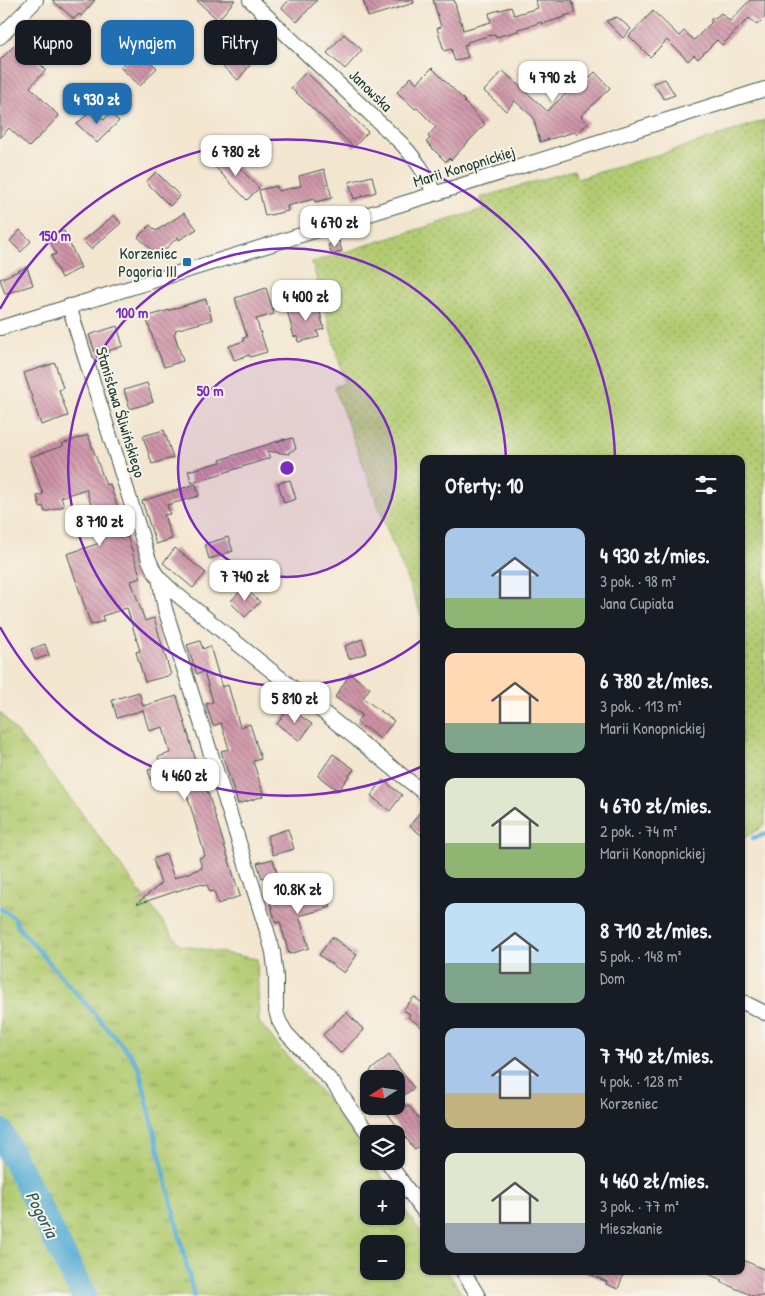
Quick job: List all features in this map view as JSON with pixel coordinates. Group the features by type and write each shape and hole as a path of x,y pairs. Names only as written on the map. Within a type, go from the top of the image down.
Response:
{"street":[{"path":"0,37 36,0"},
{"name":"Janowska","path":"250,0 402,144 422,169 434,194"},
{"name":"Marii Konopnickiej","path":"0,328 434,194 765,89"},
{"name":"Stanisława Śliwińskiego","path":"69,306 149,560 159,578 165,609 273,952 278,1021 286,1033 333,1084 363,1125"},
{"path":"159,578 262,664 420,790"},
{"path":"745,1003 765,1013"},
{"path":"394,1170 420,1206"},
{"path":"465,1275 478,1296"}],"green space":[{"path":"765,120 765,825 745,838 745,455 420,455 420,612 334,387 345,383 312,262 484,209 480,198 574,170 577,179 700,142"},
{"path":"0,712 77,807 180,945 257,959 259,1022 328,1100 360,1145 360,1170 377,1170 384,1180 360,1180 360,1225 405,1225 405,1210 420,1231 420,1275 450,1275 463,1296 0,1296"}],"building":[{"path":"52,0 95,0 81,16 79,14 74,19"},
{"path":"196,0 235,0 218,20"},
{"path":"289,0 317,0 297,22 282,8"},
{"path":"363,0 413,0 414,3 368,17"},
{"path":"433,0 454,0 463,30 491,22 489,13 511,7 514,15 538,8 535,0 572,0 576,13 496,37 495,34 467,42 468,44 464,45 468,57 455,61 451,49 444,51 437,28 441,27"},
{"path":"750,0 765,0 765,17 757,25 749,18 722,45 717,40 698,59 694,55 688,61 667,40 650,57 629,36 653,11 679,36 684,31 694,40 711,23 711,18 715,18 721,13 730,21"},
{"path":"617,17 631,29 623,38 606,21"},
{"path":"344,34 362,50 345,69 327,53"},
{"path":"15,45 15,65 41,65 46,70 30,87 59,116 29,147 9,128 0,138 0,60"},
{"path":"122,65 154,65 157,68 140,86 120,67"},
{"path":"221,65 250,65 238,80"},
{"path":"432,68 485,124 451,160 449,158 446,162 426,142 430,139 428,136 436,127 397,92 411,77 417,83"},
{"path":"578,68 588,79 595,72 610,88 581,116 588,123 577,134 574,132 540,142 533,117 515,101 506,111 484,91 503,71 547,111 568,92 561,85"},
{"path":"306,72 368,132 354,147 291,88"},
{"path":"665,79 675,95 664,99 653,83"},
{"path":"92,109 104,120 110,113 119,121 97,143 77,124"},
{"path":"226,154 259,188 247,200 214,166"},
{"path":"324,169 332,198 315,202 314,199 287,206 288,211 265,216 259,190 277,186 278,191 301,186 299,176"},
{"path":"156,172 180,196 170,206 146,182"},
{"path":"372,176 376,192 354,199 349,182"},
{"path":"184,213 197,229 179,240 178,237 158,256 138,237 150,225 156,231"},
{"path":"114,215 121,223 91,249 83,241"},
{"path":"20,230 31,241 21,252 10,241"},
{"path":"64,231 81,268 61,278 51,256 56,254 49,238"},
{"path":"339,241 342,251 332,255 328,245"},
{"path":"27,267 33,285 5,294 0,279"},
{"path":"266,288 274,314 256,319 267,352 234,360 229,346 244,341 243,338 247,337 235,298"},
{"path":"206,299 212,320 175,330 176,332 174,333 183,361 164,367 146,317"},
{"path":"314,304 316,310 319,309 324,329 317,331 319,337 298,342 297,336 294,337 287,310"},
{"path":"117,326 123,346 108,351 109,356 98,360 89,335"},
{"path":"55,363 63,388 59,390 68,416 41,425 24,373"},
{"path":"147,383 153,402 130,409 124,390"},
{"path":"164,430 173,458 152,464 143,436"},
{"path":"88,435 106,485 110,484 141,578 131,581 145,621 154,618 171,675 145,682 136,652 140,651 127,608 102,616 104,621 91,625 67,554 103,542 86,489 61,497 64,506 45,512 43,506 40,507 37,496 43,494 30,457"},
{"path":"293,438 296,449 289,452 289,454 267,451 270,458 192,483 188,471"},
{"path":"290,480 296,499 284,503 278,483"},
{"path":"196,484 199,496 167,505 170,514 164,515 172,539 156,544 142,501"},
{"path":"228,537 233,551 209,559 205,544"},
{"path":"175,548 206,573 193,588 163,563"},
{"path":"244,587 260,602 245,617 230,602"},
{"path":"362,639 367,653 349,659 345,646"},
{"path":"200,641 203,649 210,646 222,687 228,685 240,727 250,724 261,759 253,761 264,796 238,804 221,751 229,749 221,723 213,726 206,704 213,702 204,672 197,674 187,645"},
{"path":"45,644 49,655 35,660 31,649"},
{"path":"350,674 370,688 363,698 394,721 380,739 357,722 362,715 335,697"},
{"path":"139,692 143,706 177,696 197,765 199,764 240,896 218,904 214,891 210,892 207,885 198,884 137,903 161,884 153,859 166,854 174,878 202,868 199,858 205,856 181,774 152,783 148,770 161,767 158,757 170,753 163,727 149,731 143,710 117,718 112,700"},
{"path":"289,708 312,724 300,741 277,724"},
{"path":"333,754 354,769 338,791 318,776"},
{"path":"383,780 402,795 390,811 371,796"},
{"path":"420,812 420,834 410,826"},
{"path":"288,829 294,849 273,855 267,836"},
{"path":"273,859 277,873 262,878 257,863"},
{"path":"324,884 331,907 299,916 309,948 289,954 280,922 276,923 270,902"},
{"path":"332,937 357,955 344,973 319,955"},
{"path":"414,997 420,1001 420,1026 408,1017 410,1014 403,1010"},
{"path":"346,1012 364,1030 340,1053 323,1035"},
{"path":"389,1055 400,1070 371,1070"},
{"path":"405,1076 414,1088 405,1094"},
{"path":"405,1106 409,1106 420,1120 420,1146 415,1150 405,1137 405,1125 396,1125 389,1115 405,1115"},
{"path":"745,1261 765,1270 765,1296 753,1296 721,1282 722,1280 711,1275 745,1275"},
{"path":"592,1275 623,1275 618,1289 606,1284 607,1282"}],"waterway":[{"path":"753,838 765,834"},
{"path":"0,908 15,918 18,927 130,1054 139,1068 194,1296"},
{"name":"Pogoria","path":"0,1131 84,1296"}],"place":[{"name":"Korzeniec Pogoria III","path":"187,262"}]}
